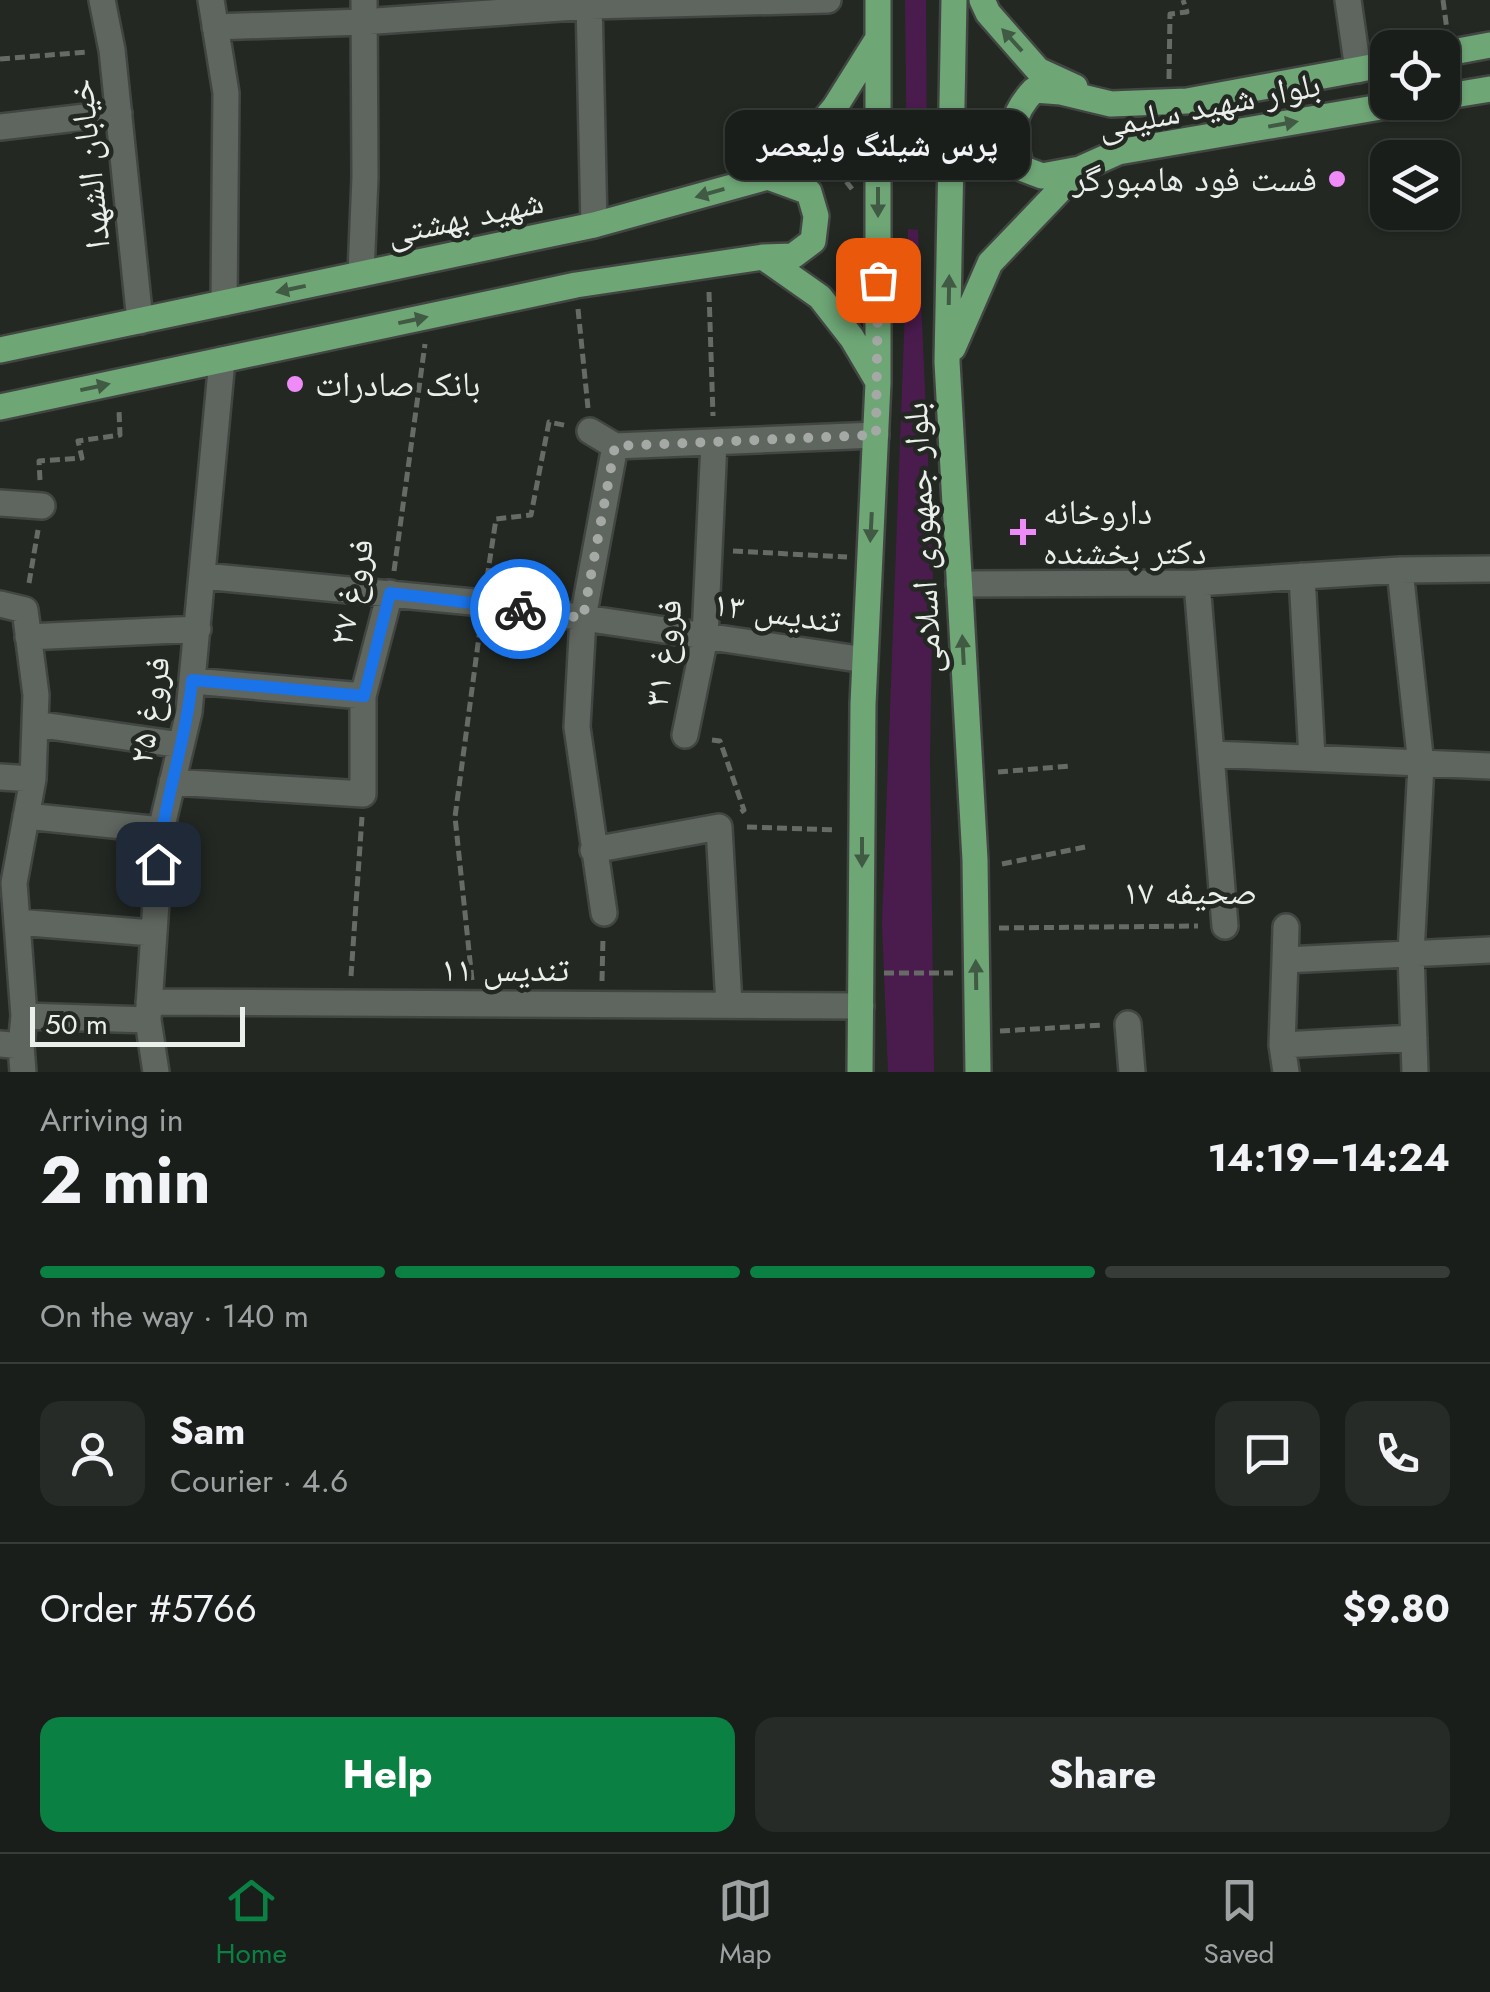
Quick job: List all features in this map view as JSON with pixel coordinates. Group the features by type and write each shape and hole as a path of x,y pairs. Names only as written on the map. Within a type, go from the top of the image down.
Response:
{"main road":[{"name":"بلوار جمهوری اسلامی","path":"860,1072 865,660 878,383 878,0"},
{"name":"بلوار جمهوری اسلامی","path":"954,0 948,362 975,870 975,1072"},
{"path":"982,0 988,13 1038,70 1111,104"},
{"name":"شهید بهشتی","path":"0,350 594,226 768,177 793,158 835,107 878,40"},
{"path":"1460,51 1490,45"},
{"name":"بلوار شهید سلیمی","path":"1111,104 1168,102 1370,68"},
{"path":"1460,94 1490,89"},
{"path":"1080,169 1042,176 1021,168 1014,140 1017,108 1034,90 1111,104"},
{"name":"بلوار شهید سلیمی","path":"948,362 990,263 1080,169 1118,152 1370,109"},
{"path":"0,407 576,286 708,264 793,256 814,241 816,216 808,192 768,177"},
{"path":"763,258 820,298 852,338 878,383"}],"street":[{"name":"خیابان الشهدا","path":"102,0 120,113 140,321"},
{"path":"211,0 226,92 224,303"},
{"path":"216,27 363,11 828,0"},
{"path":"1348,0 1358,70"},
{"path":"589,3 594,226"},
{"path":"361,274 365,176 363,11"},
{"path":"0,127 120,113"},
{"name":"فروغ ۲۵","path":"156,1072 149,1011 160,830 192,680 222,360"},
{"path":"590,431 615,446 876,435"},
{"name":"فروغ ۳۱","path":"686,735 705,636 714,442"},
{"path":"604,913 578,727 583,618 615,446"},
{"path":"0,503 42,506"},
{"path":"959,584 1197,584 1400,570 1490,569"},
{"path":"1400,570 1421,765 1411,953 1415,1072"},
{"name":"تندیس ۱۳","path":"204,576 390,593 865,660"},
{"path":"1302,576 1312,758"},
{"path":"1197,584 1226,926"},
{"name":"فروغ ۲۷","path":"363,794 364,696 390,593"},
{"path":"12,607 28,637 36,696 33,779 14,884 24,1016 15,1054"},
{"path":"28,637 198,629"},
{"path":"192,680 364,696"},
{"path":"35,724 181,745"},
{"path":"1211,754 1490,766"},
{"path":"0,777 33,779"},
{"path":"172,782 363,794"},
{"path":"26,816 160,830"},
{"path":"593,850 719,826 729,1005"},
{"path":"17,922 152,933"},
{"name":"صحیفه ۱۷","path":"1286,927 1282,1045 1286,1072"},
{"path":"1285,960 1490,950"},
{"name":"تندیس ۱۱","path":"24,1016 350,1002 861,1006"},
{"path":"1128,1024 1132,1072"},
{"path":"1282,1045 1414,1038"}],"path":[{"path":"1168,102 1170,14 1187,12 1183,0"},
{"path":"0,59 112,50"},
{"path":"811,136 862,202"},
{"path":"708,264 714,442"},
{"name":"فروغ ۲۷","path":"390,593 429,316"},
{"path":"12,607 42,506 38,461 82,458 78,441 120,435 119,382"},
{"path":"710,550 870,558"},
{"name":"فروغ ۳۱","path":"686,735 720,741 744,810 719,826"},
{"path":"970,774 1070,766"},
{"path":"350,1002 363,794"},
{"path":"719,826 862,832"},
{"path":"975,870 1085,847"},
{"path":"601,1004 604,913"},
{"name":"صحیفه ۱۷","path":"976,928 1226,926"},
{"path":"861,973 976,973"},
{"path":"977,1027 1128,1024"}],"shaded area":[{"path":"905,0 926,0 927,176 907,173"},
{"path":"908,229 918,230 933,574 930,759 934,1072 888,1072 882,923"}],"way so far":[{"path":"520,609 583,618 615,446 876,435 878,280"}],"place":[{"name":"فست فود هامبورگر","path":"1337,179"},
{"name":"پرس شیلنگ ولیعصر","path":"878,280"},
{"name":"بانک صادرات","path":"295,384"},
{"name":"داروخانه دکتر بخشنده","path":"1023,532"}],"route":[{"path":"158,864 160,830 189,712 192,680 364,696 390,593 520,609"}]}
